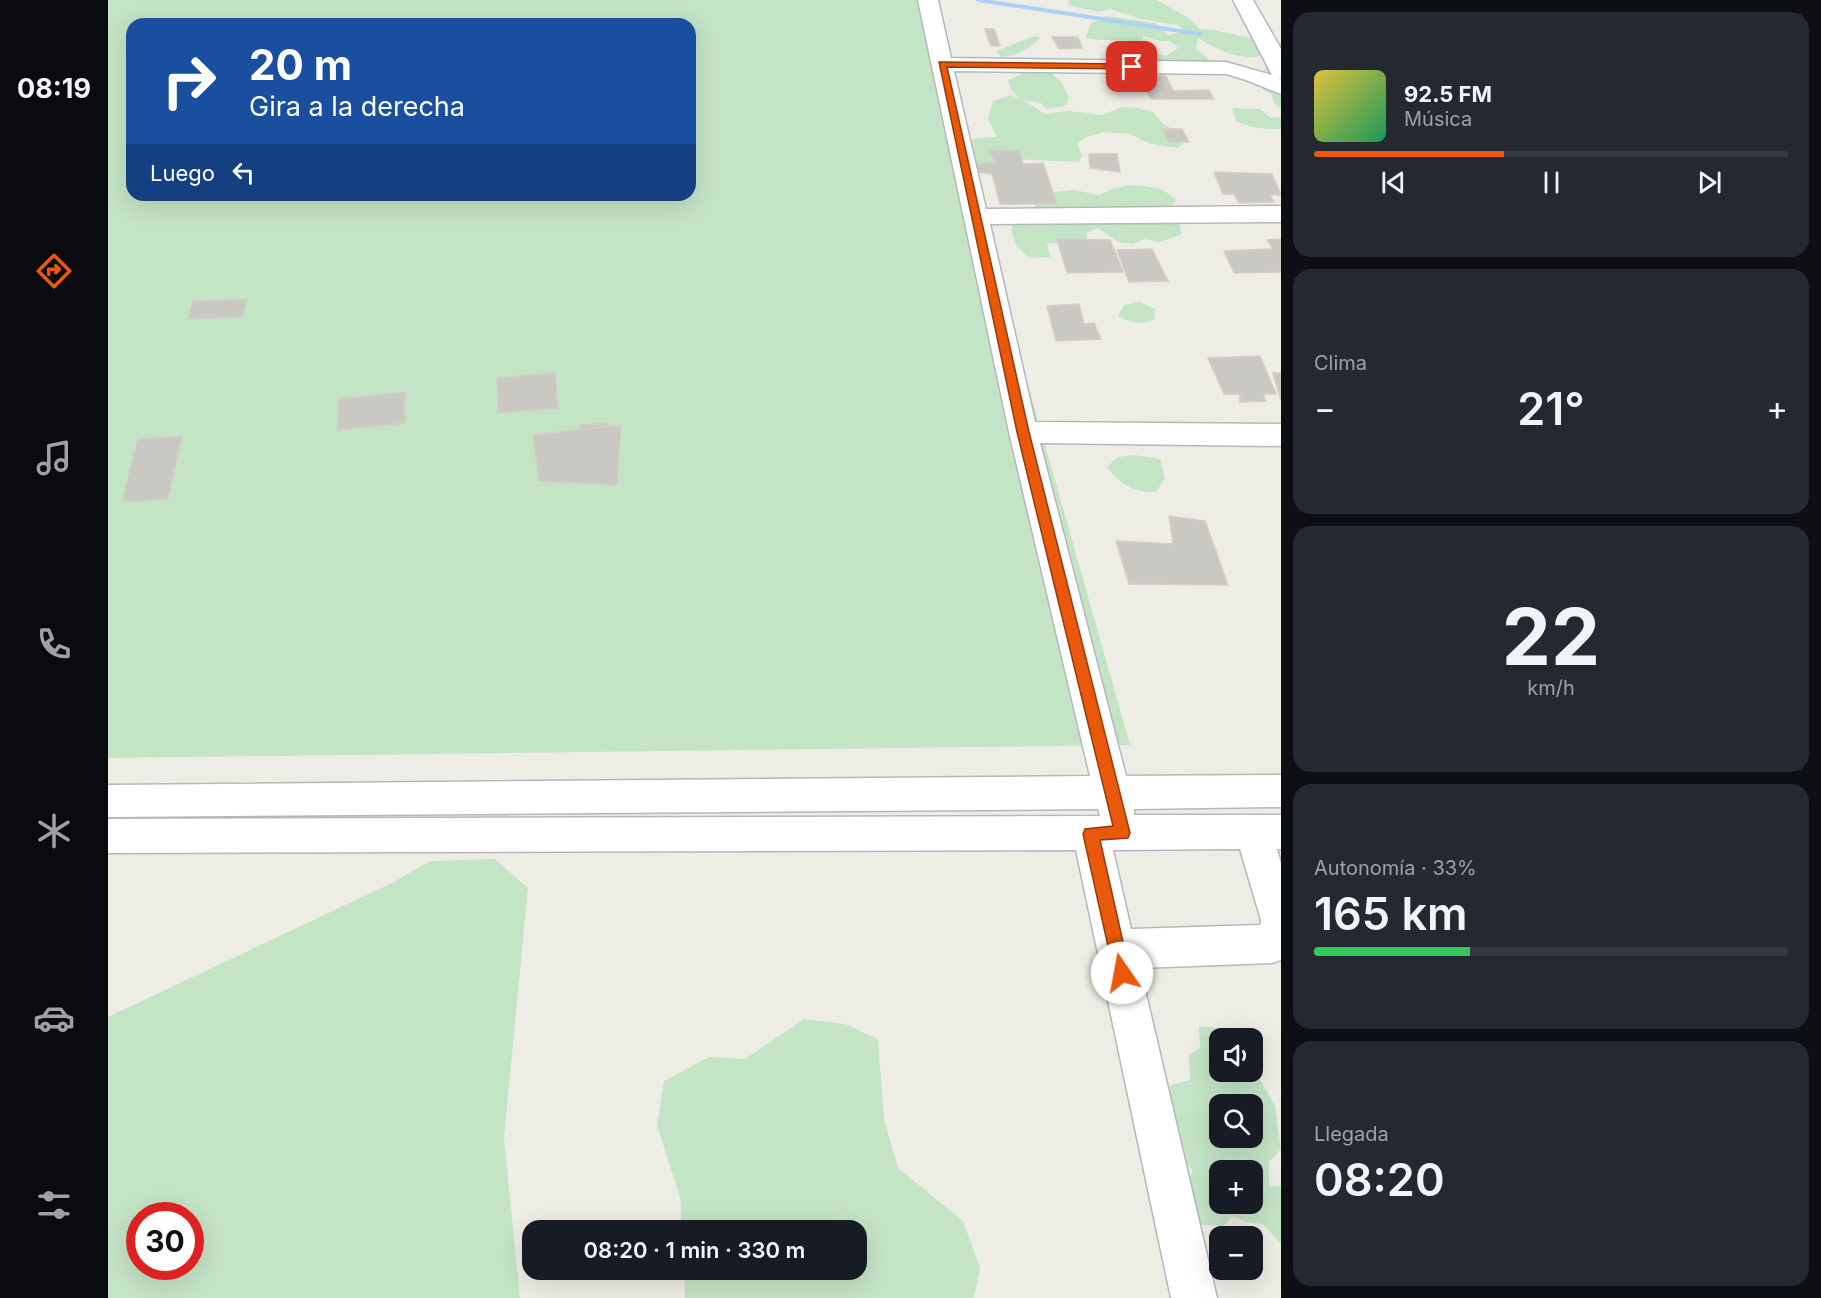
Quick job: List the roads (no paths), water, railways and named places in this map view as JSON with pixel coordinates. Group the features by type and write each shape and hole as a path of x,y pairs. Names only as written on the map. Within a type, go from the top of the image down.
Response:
{"street":[{"path":"928,0 1023,432 1112,792 1106,833 1117,949 1194,1298"},
{"path":"1244,0 1279,64"},
{"path":"942,64 1226,68 1254,75 1281,87"},
{"path":"977,217 1281,214"},
{"path":"1023,432 1281,435"},
{"path":"108,801 1281,790"},
{"path":"108,837 1267,832 1280,920 1278,936 1272,944 1117,949"}],"waterway":[{"path":"978,0 1200,34"}]}
